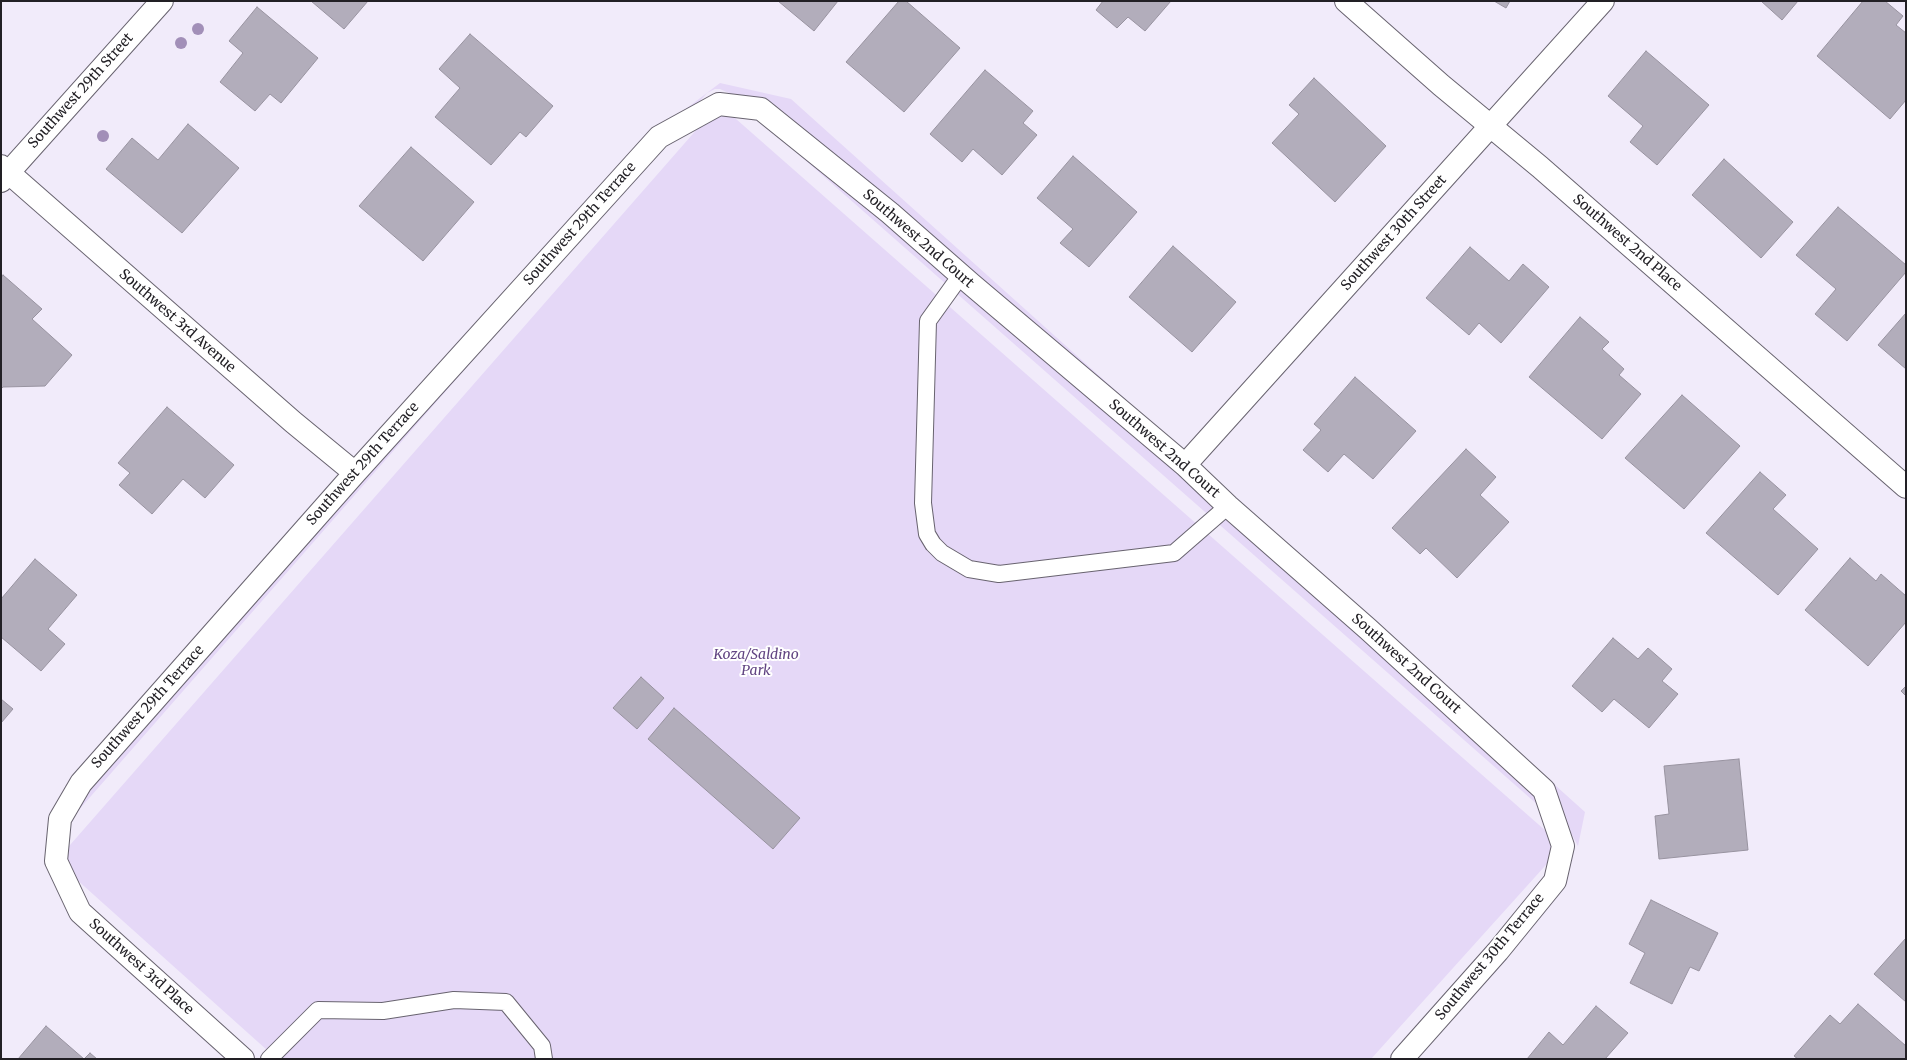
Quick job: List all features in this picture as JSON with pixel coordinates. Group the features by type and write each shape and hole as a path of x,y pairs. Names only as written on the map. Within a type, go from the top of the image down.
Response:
{"street":[{"name":"Southwest 29th Street","path":"3,173 162,1"},
{"name":"Southwest 2nd Place","path":"1346,1 1906,487"},
{"name":"Southwest 30th Street","path":"1186,465 1603,1"},
{"name":"Southwest 2nd Court","path":"719,104 761,109 890,213 961,276 1186,465 1228,506 1368,629 1544,790 1563,846"},
{"name":"Southwest 29th Terrace","path":"56,861 60,819 81,782 355,473 659,137 719,104"},
{"name":"Southwest 3rd Avenue","path":"3,173 293,422 355,473"},
{"name":"Southwest 30th Terrace","path":"1402,1059 1498,951 1555,881 1563,846"},
{"name":"Southwest 3rd Place","path":"56,861 80,912 243,1059"}],"lane":[{"path":"961,276 928,321 923,503 927,534 933,544 942,553 969,569 999,574 1174,553 1228,506"},
{"path":"269,1059 318,1010 383,1011 454,1000 506,1002 542,1046 544,1059"}],"green space":[{"path":"720,83 791,99 1585,812 1578,846 1572,835 729,93 720,89 715,89 707,93 56,836 76,777 662,127"},
{"name":"Koza/Saldino Park","path":"719,104 1563,846 1371,1059 277,1059 56,861"}],"building":[{"path":"311,1 368,1 344,29"},
{"path":"778,1 838,1 814,31"},
{"path":"899,1 906,1 960,48 904,112 846,62"},
{"path":"1103,1 1171,1 1145,31 1128,17 1117,28 1096,10"},
{"path":"1494,1 1510,1 1506,8"},
{"path":"1761,1 1798,1 1782,20"},
{"path":"1863,1 1885,1 1903,16 1896,25 1906,33 1906,100 1890,119 1817,56"},
{"path":"257,7 318,58 281,103 270,94 255,111 220,82 243,53 229,41"},
{"path":"470,34 553,106 526,137 520,132 491,165 435,117 460,88 439,69"},
{"path":"1646,51 1709,105 1657,165 1630,142 1643,126 1608,96"},
{"path":"985,70 1033,111 1023,123 1037,135 1002,175 973,149 962,162 930,134"},
{"path":"1314,78 1386,146 1335,202 1272,143 1299,114 1289,105"},
{"path":"188,124 239,168 182,233 106,169 132,138 158,160"},
{"path":"411,147 474,202 423,261 359,206"},
{"path":"1073,156 1137,212 1089,267 1060,243 1073,229 1037,198"},
{"path":"1724,159 1793,222 1761,258 1692,195"},
{"path":"1838,207 1906,265 1906,272 1847,341 1815,314 1836,289 1796,255"},
{"path":"1173,246 1236,302 1192,352 1129,297"},
{"path":"1470,247 1509,281 1523,264 1549,287 1501,343 1479,323 1469,335 1426,298"},
{"path":"3,275 42,309 32,319 72,355 45,386 3,387 1,389 1,278"},
{"path":"1906,313 1906,369 1878,345"},
{"path":"1580,317 1609,342 1602,349 1624,369 1619,375 1641,394 1602,439 1529,377"},
{"path":"1355,377 1416,431 1373,479 1344,454 1328,472 1303,450 1321,430 1314,424"},
{"path":"1682,395 1740,446 1684,509 1625,458"},
{"path":"167,407 234,465 205,498 183,479 152,514 119,485 130,473 118,463"},
{"path":"1466,449 1496,477 1480,495 1509,522 1457,578 1426,548 1420,554 1392,528"},
{"path":"1760,472 1786,495 1773,509 1818,549 1778,595 1706,533"},
{"path":"1850,558 1876,581 1881,574 1906,596 1906,622 1868,666 1805,610"},
{"path":"35,559 77,595 48,629 65,644 41,671 1,637 1,599"},
{"path":"1613,638 1638,659 1648,648 1672,669 1662,681 1678,694 1649,728 1614,699 1602,712 1572,686"},
{"path":"641,677 664,698 637,729 613,708"},
{"path":"1906,686 1906,696 1901,691"},
{"path":"1,699 13,709 1,723"},
{"path":"674,708 800,818 773,849 648,739"},
{"path":"1739,759 1748,850 1659,859 1655,816 1669,814 1664,766"},
{"path":"1651,900 1718,933 1699,971 1690,967 1672,1004 1630,983 1645,953 1629,944"},
{"path":"1906,938 1906,1002 1874,974"},
{"path":"1858,1004 1906,1046 1906,1059 1798,1059 1794,1056 1830,1015 1840,1024"},
{"path":"1596,1006 1628,1033 1605,1059 1527,1059 1549,1032 1563,1045"},
{"path":"46,1026 84,1059 18,1059"},
{"path":"90,1053 97,1059 84,1059"}]}
